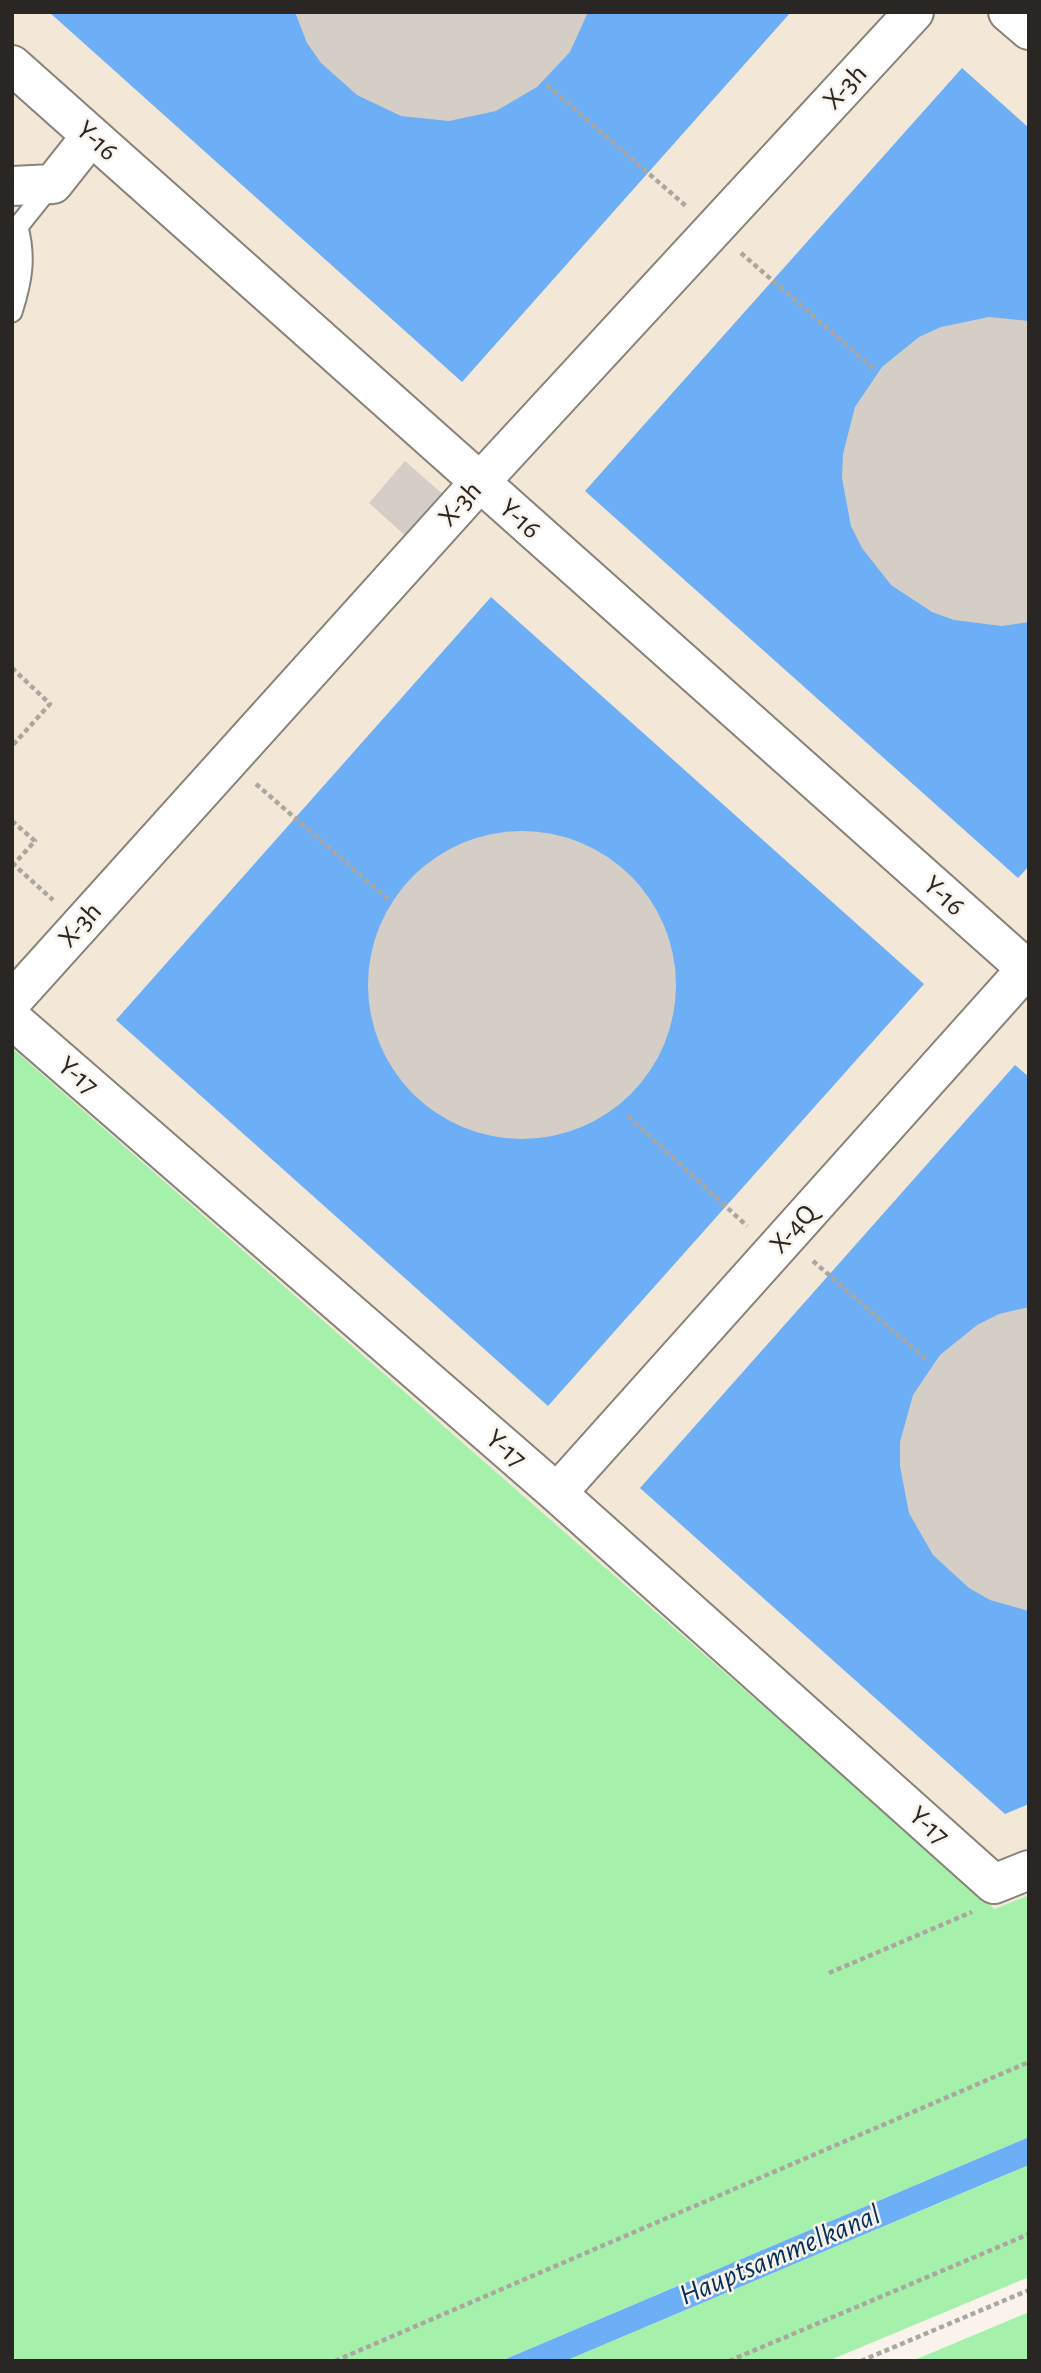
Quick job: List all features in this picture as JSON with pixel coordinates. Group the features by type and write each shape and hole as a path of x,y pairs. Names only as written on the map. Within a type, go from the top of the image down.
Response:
{"street":[{"name":"X-3h","path":"12,1000 479,483 914,12"},
{"path":"1008,12 1029,30"},
{"name":"Y-16","path":"12,65 1028,969"},
{"path":"12,186 53,184 91,136"},
{"name":"X-4Q","path":"556,1493 1028,969"},
{"name":"Y-17","path":"12,1019 556,1493 994,1884"},
{"path":"994,1884 1029,1870"}],"lane":[{"path":"12,312 23,272 24,251 15,230 53,184"}],"path":[{"path":"547,85 873,368"},
{"path":"12,668 50,704 12,746"},
{"path":"229,760 388,899"},
{"path":"12,821 34,841 13,863 53,900"},
{"path":"628,1116 780,1244 929,1362"},
{"path":"829,1973 976,1910 994,1884"},
{"path":"335,2361 1029,2063"},
{"path":"729,2361 1029,2234"},
{"path":"861,2361 1029,2290"}],"shaded area":[{"path":"12,12 1029,12 1029,1895 996,1909 12,1048"}],"green space":[{"path":"12,1048 995,1909 1029,1895 1029,2137 501,2361 12,2361"},
{"path":"1029,2165 1029,2277 828,2361 565,2361"},
{"path":"1029,2312 1029,2361 912,2361"}],"water":[{"path":"49,12 791,12 462,382"},
{"path":"962,68 1029,128 1029,866 1018,878 585,491"},
{"path":"491,597 924,984 548,1406 116,1020"},
{"path":"1015,1065 1029,1077 1029,1804 1005,1814 640,1488"},
{"name":"Hauptsammelkanal","path":"1029,2137 1029,2165 565,2361 501,2361"}],"building":[{"path":"295,12 588,12 570,52 537,87 496,111 449,121 401,116 357,95 321,63 307,43"},
{"path":"989,317 1029,321 1029,622 1002,626 954,620 932,612 891,585 862,548 851,526 842,478 843,454 855,407 882,367 919,337 941,327"},
{"path":"405,461 446,497 409,539 369,503"},
{"path":"522,831 552,834 581,843 595,849 631,876 658,912 664,926 673,955 676,985 673,1015 664,1044 658,1058 631,1094 595,1121 581,1127 552,1136 522,1139 492,1136 463,1127 449,1121 413,1094 386,1058 380,1044 371,1015 368,985 371,955 380,926 386,912 413,876 449,849 463,843 492,834"},
{"path":"1029,1307 1029,1611 990,1600 969,1588 933,1555 909,1513 900,1466 900,1442 913,1395 940,1355 977,1325 999,1314"}]}
